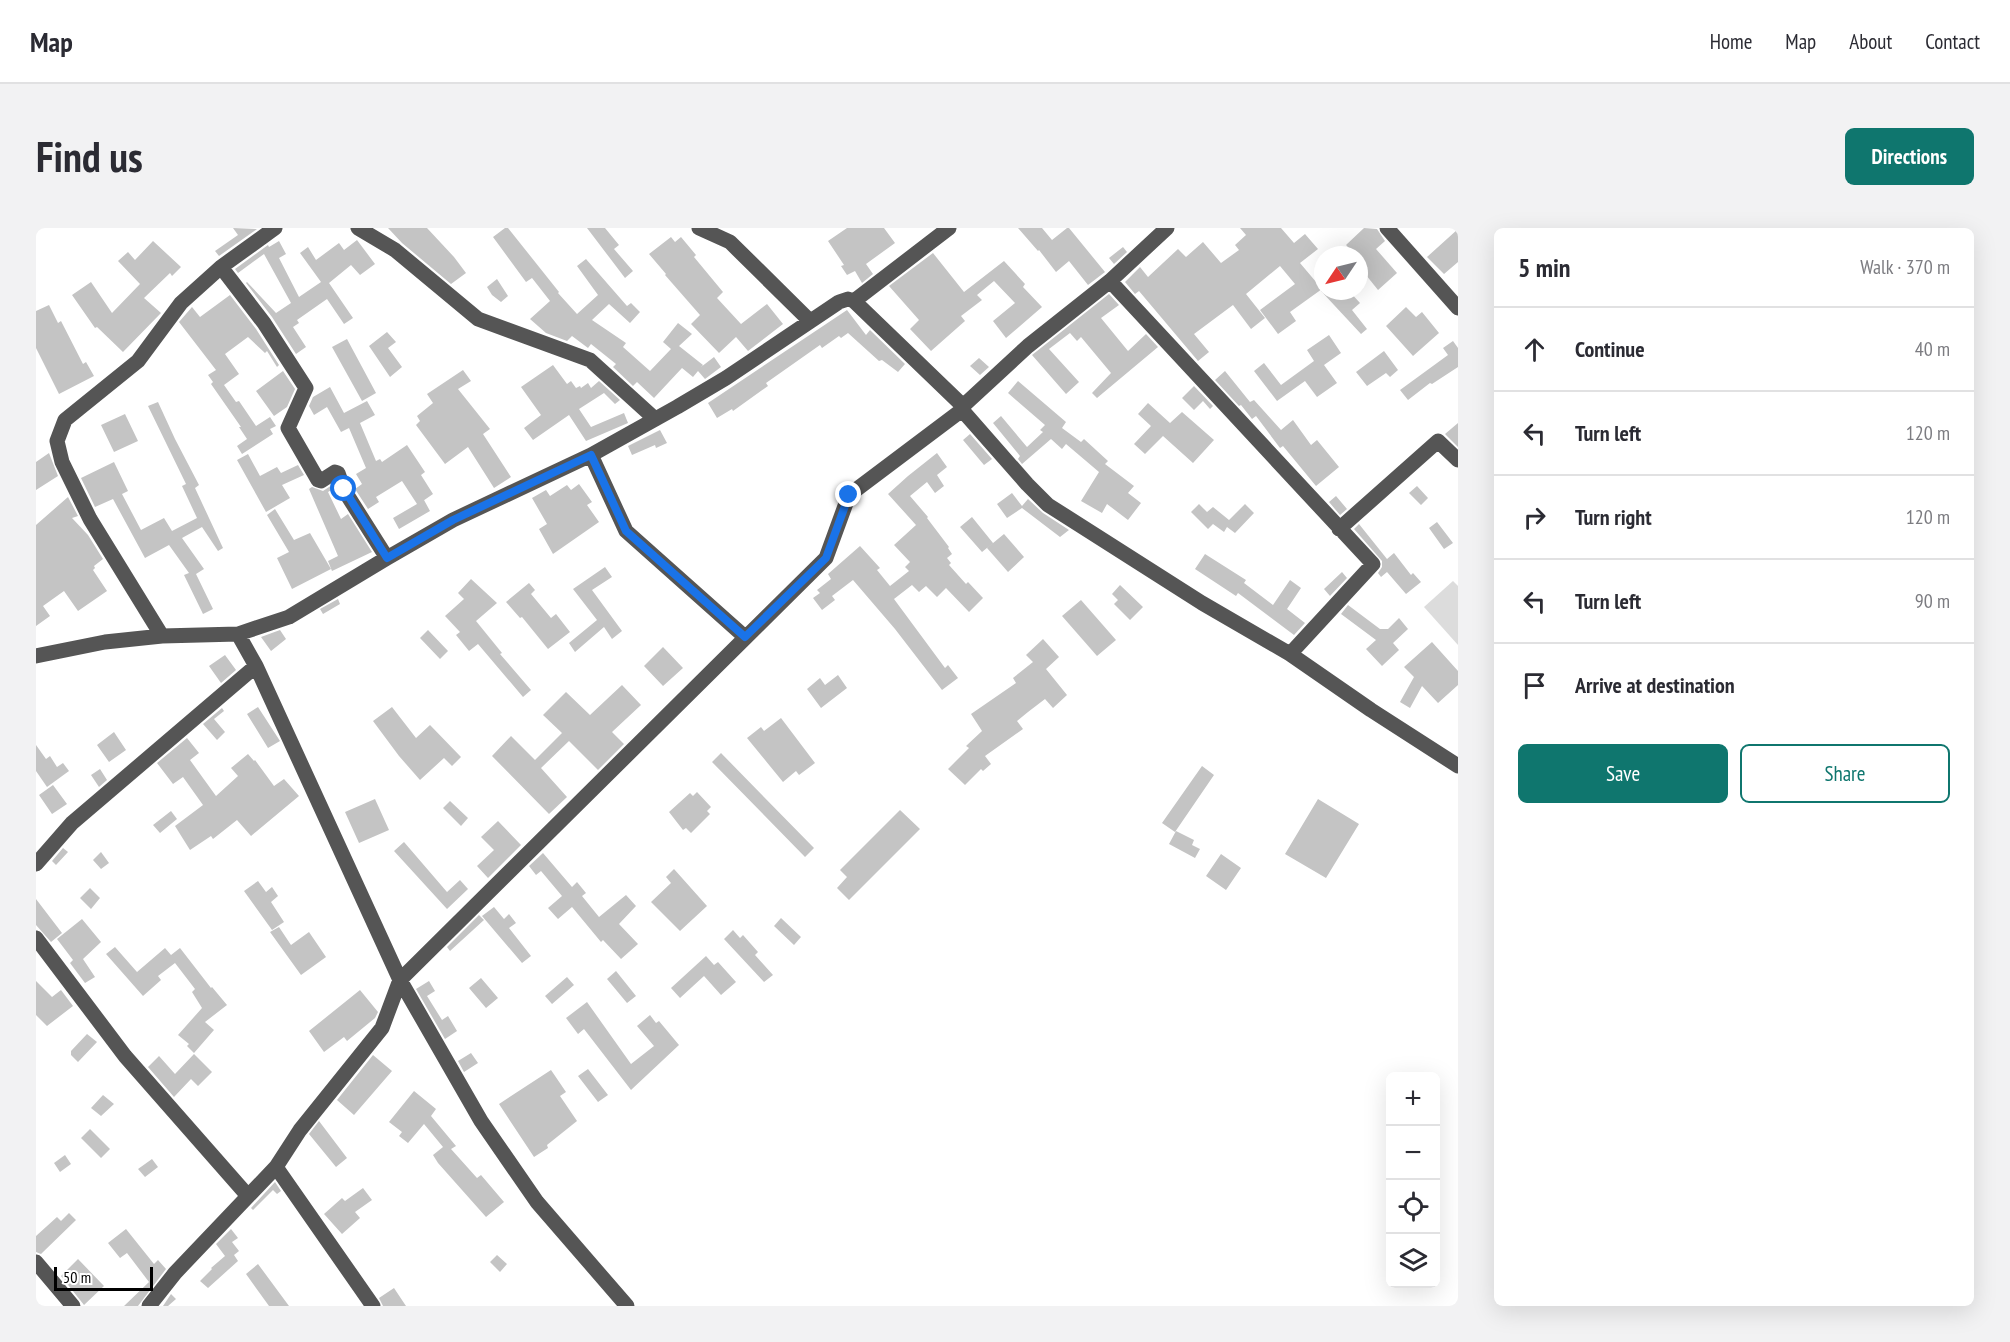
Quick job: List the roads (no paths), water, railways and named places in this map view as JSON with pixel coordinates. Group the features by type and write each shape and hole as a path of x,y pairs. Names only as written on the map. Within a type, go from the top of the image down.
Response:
{"street":[{"path":"162,636 90,519 62,462 57,441 65,420 138,362 181,303 221,267 275,228"},
{"path":"358,228 395,250 478,319 590,360 654,418"},
{"path":"699,228 733,235 810,321"},
{"path":"854,301 949,228"},
{"path":"149,1306 175,1273 276,1167 300,1130 382,1028 400,980 826,558 849,495 963,408 1028,346 1110,280 1167,228"},
{"path":"1387,228 1458,308"},
{"path":"221,267 264,323 306,388 288,428 318,480 335,472 338,473 344,489 387,558"},
{"path":"1110,280 1373,564 1290,654"},
{"path":"36,656 105,642 162,636 238,634 289,617 453,520 591,455 726,378 839,302 848,299 854,301 963,408 1027,484 1048,505 1202,603 1290,654 1371,710 1456,761"},
{"path":"1339,529 1438,441 1458,460"},
{"path":"591,455 626,531 745,637"},
{"path":"238,634 256,666 400,980 482,1121 537,1202 627,1306"},
{"path":"36,864 72,823 256,666"},
{"path":"36,938 125,1056 248,1196"},
{"path":"276,1167 373,1306"},
{"path":"36,1262 73,1306"}]}
